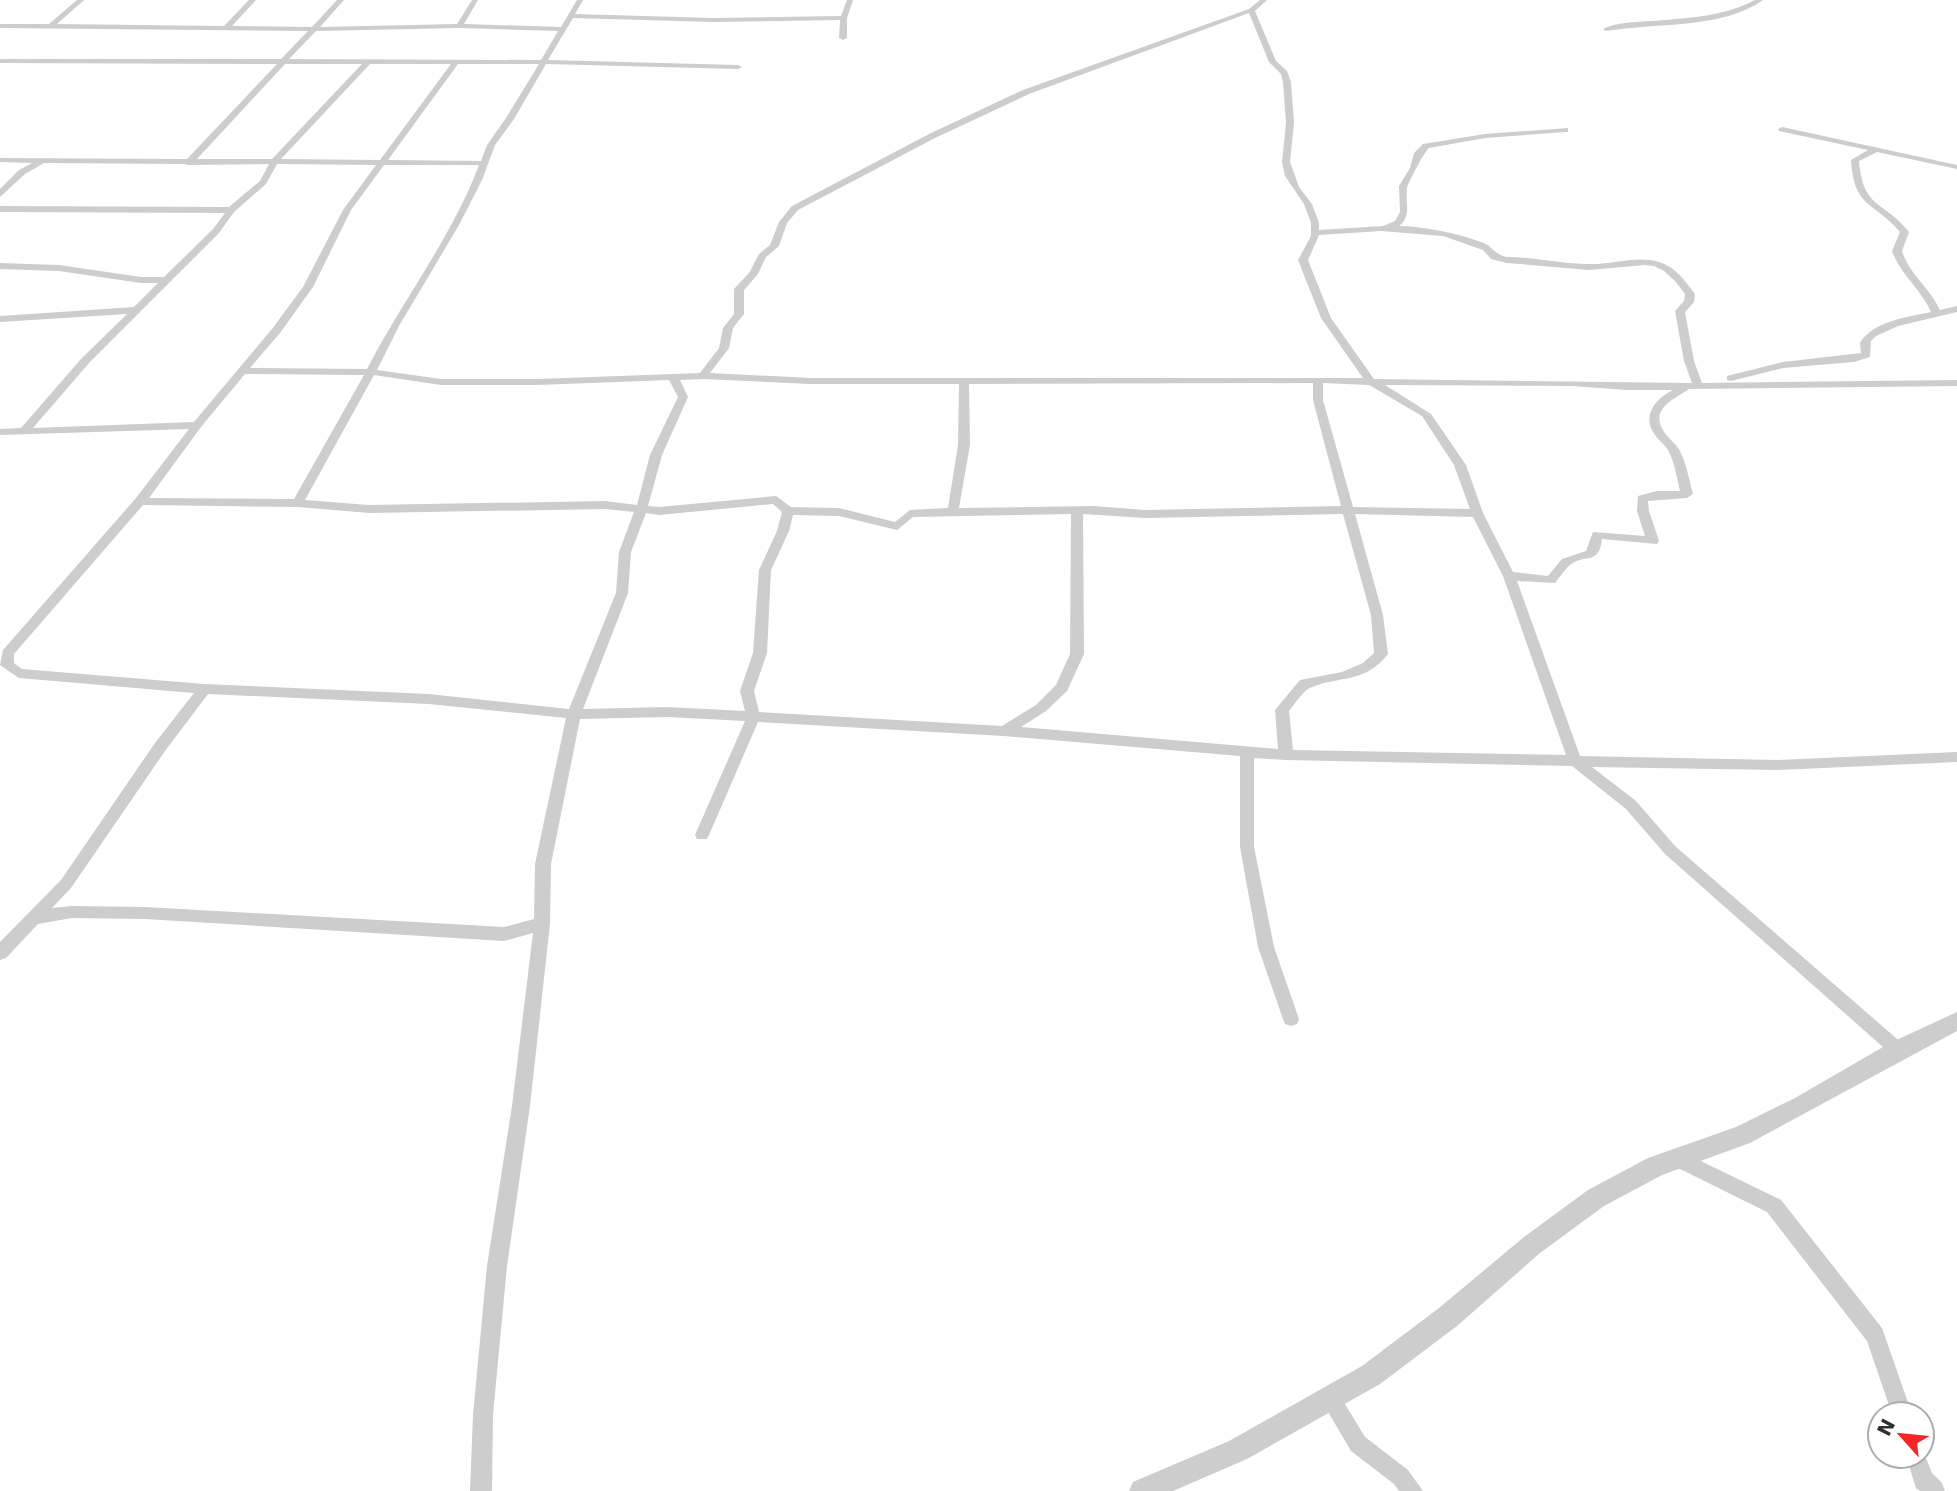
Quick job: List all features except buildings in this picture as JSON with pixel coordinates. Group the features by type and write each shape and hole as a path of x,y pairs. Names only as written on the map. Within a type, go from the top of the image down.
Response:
{"street":[{"path":"52,26 81,0"},
{"path":"226,28 253,0"},
{"path":"188,163 341,0"},
{"path":"459,26 475,0"},
{"path":"298,503 372,372 394,326 455,225 478,180 482,163 580,0"},
{"path":"843,38 844,18 850,0"},
{"path":"703,376 724,348 728,328 739,314 739,289 753,274 762,256 774,246 786,217 795,208 932,136 1026,92 1251,10 1264,0"},
{"path":"1606,29 1747,9 1760,0"},
{"path":"1251,10 1273,62 1283,71 1287,80 1290,123 1286,162 1295,188 1308,204 1315,223 1315,233 1303,260 1306,274 1326,318 1370,381 1426,414 1460,465 1477,513 1509,576 1574,761 1631,804 1670,850 1898,1050"},
{"path":"570,16 685,20 844,18"},
{"path":"0,26 313,29 459,26 563,29"},
{"path":"0,61 674,63 738,67"},
{"path":"456,62 347,210 308,288 140,500 8,653 7,665 19,673 204,689 429,699 574,714 667,712 1004,731 1286,755 1777,765 1957,757"},
{"path":"23,432 85,361 216,231 231,210 262,182 274,162 367,63"},
{"path":"1782,129 1957,167"},
{"path":"1386,227 1399,223 1404,212 1403,186 1414,168 1418,153 1426,146 1485,136 1565,130"},
{"path":"1876,149 1855,160 1859,191 1869,203 1898,222 1905,232 1896,251 1899,261 1906,274 1925,290 1937,314"},
{"path":"0,160 482,163"},
{"path":"0,194 22,172 44,160"},
{"path":"0,209 231,210"},
{"path":"1315,233 1386,227 1447,233 1487,248 1489,254 1507,260 1592,267 1638,260 1669,268 1680,277 1690,294 1689,302 1680,312 1689,362 1698,385"},
{"path":"0,266 59,268 141,280 167,280"},
{"path":"1509,576 1551,580 1568,560 1589,556 1596,548 1597,535 1653,541 1642,499 1657,495 1687,494 1672,445 1661,437 1653,421 1655,410 1669,393 1783,365 1854,359 1866,355 1864,342 1868,335 1957,309"},
{"path":"0,319 137,310"},
{"path":"244,371 372,372 441,382 674,379 703,376 811,381 1318,380 1572,383 1627,387 1957,383"},
{"path":"481,1491 483,1415 497,1266 516,1145 542,924 543,864 562,760 574,714 622,593 625,552 641,510 656,455 683,397 674,379"},
{"path":"953,512 964,445 964,380"},
{"path":"1286,755 1282,710 1305,683 1344,676 1368,666 1381,654 1377,615 1346,510 1335,455 1318,400 1318,380"},
{"path":"0,432 197,425"},
{"path":"140,500 298,503 369,509 606,505 641,510 776,500 788,511 839,512 897,526 910,514 953,512 1077,510 1145,514 1346,510 1477,513"},
{"path":"1004,731 1041,708 1062,688 1077,654 1077,510"},
{"path":"702,835 752,718 747,691 760,653 765,570 783,531 788,511"},
{"path":"0,953 66,884 160,747 204,689"},
{"path":"1247,752 1247,847 1266,947 1291,1019"},
{"path":"33,918 72,912 145,913 504,934 542,924"},
{"path":"1142,1491 1238,1450 1371,1374 1448,1317 1532,1245 1596,1198 1656,1166 1742,1136 1898,1050 1955,1023"},
{"path":"1678,1159 1774,1206 1875,1335 1897,1400"},
{"path":"1330,1398 1358,1444 1401,1477 1412,1491"},
{"path":"1921,1470 1924,1480 1934,1491"}]}
